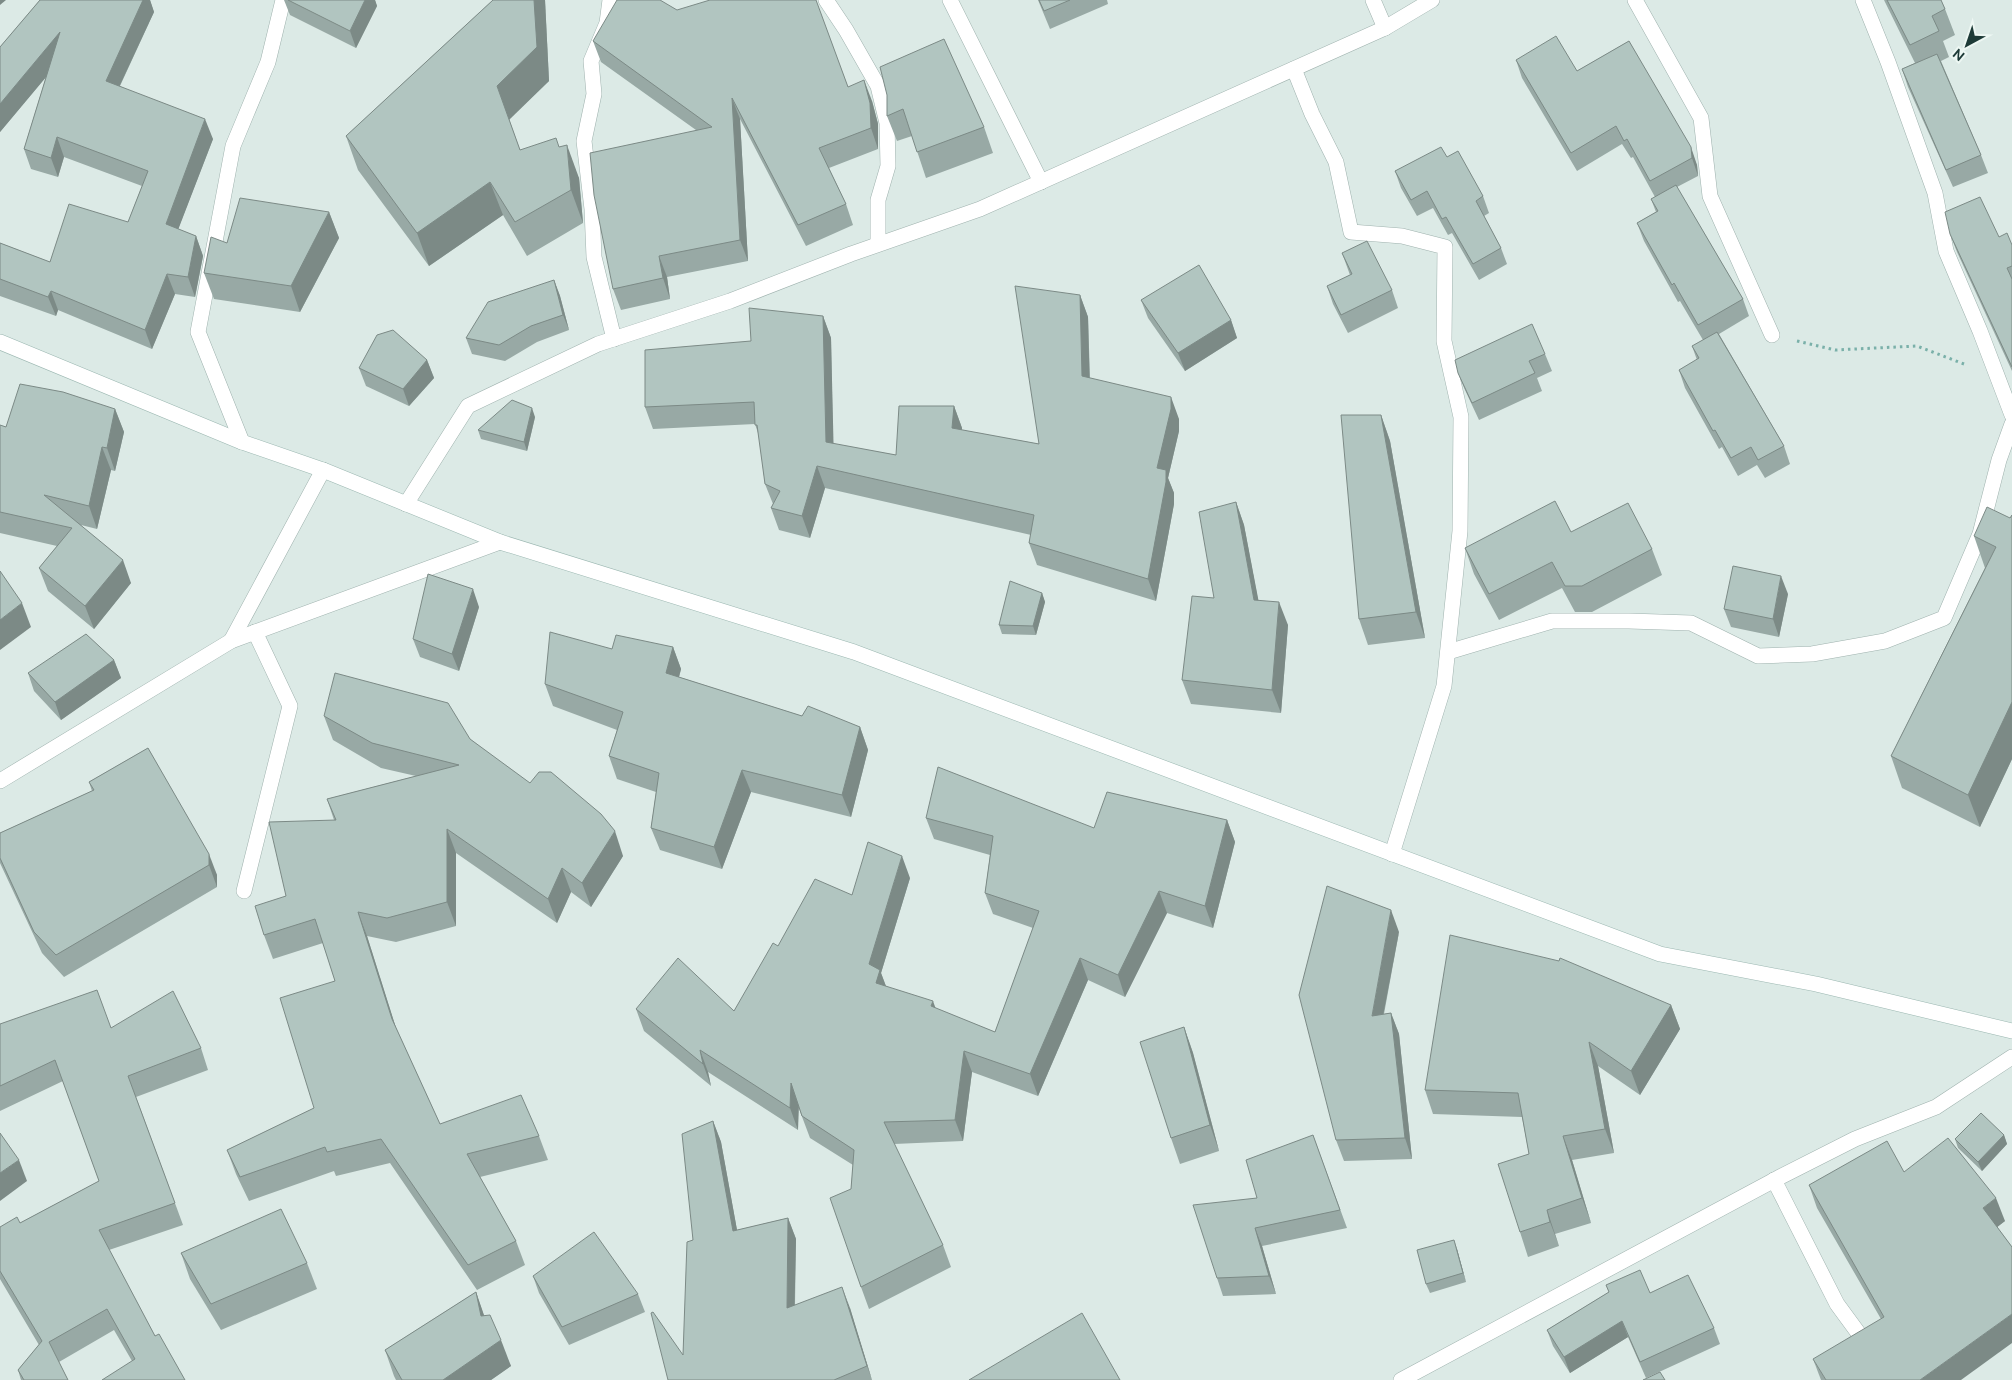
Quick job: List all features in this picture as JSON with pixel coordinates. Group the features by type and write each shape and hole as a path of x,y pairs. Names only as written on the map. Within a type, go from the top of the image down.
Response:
{"street":[{"path":"242,442 198,332 233,146 268,62 284,0"},
{"path":"610,0 607,23 591,61 594,94 584,141 592,209 594,258 614,339"},
{"path":"826,0 846,30 878,86 887,123 888,166 878,200 878,244"},
{"path":"950,0 1041,182"},
{"path":"1373,0 1386,28"},
{"path":"406,504 468,406 598,344 730,300 878,244 980,209 1386,28 1432,0"},
{"path":"1635,0 1700,118 1710,196 1772,335"},
{"path":"1863,0 1888,62 1935,193 1946,251 1980,331 2012,415"},
{"path":"1294,69 1312,114 1336,162 1351,232 1402,236 1445,247 1444,341 1461,417 1460,532 1444,686 1392,854"},
{"path":"0,342 242,442 323,470 500,542 854,652 1660,954 1816,984 2012,1031"},
{"path":"1448,652 1552,621 1629,621 1691,623 1758,656 1812,654 1885,641 1944,618 1980,534 1999,460 2012,424"},
{"path":"231,641 323,470"},
{"path":"0,781 231,641 500,542"},
{"path":"244,891 290,706 255,632"},
{"path":"1401,1380 1855,1138 1936,1107 2012,1057"},
{"path":"1774,1180 1837,1304 1859,1334"}],"path":[{"path":"1772,335 1835,350 1916,346 1968,365"}],"building":[{"path":"40,0 143,0 106,81 205,119 166,224 196,236 188,277 167,274 145,330 51,291 48,297 0,279 0,243 50,262 69,204 128,222 148,171 57,137 51,158 24,149 60,32 0,104 0,47"},
{"path":"288,0 365,0 350,31"},
{"path":"493,0 534,0 537,47 497,86 520,150 556,138 559,147 567,145 571,190 515,222 490,182 417,233 346,136"},
{"path":"617,0 660,0 677,10 710,0 816,0 848,87 864,80 870,103 871,128 819,148 846,204 798,225 732,98 740,240 659,256 663,278 613,289 594,195 590,153 712,127 593,41"},
{"path":"1039,0 1070,0 1044,11"},
{"path":"1887,0 1941,0 1945,9 1932,16 1939,31 1910,45"},
{"path":"1556,36 1577,71 1629,41 1691,147 1692,158 1650,181 1627,139 1624,141 1616,126 1571,153 1516,60"},
{"path":"944,39 984,127 917,152 903,109 887,116 887,95 880,67"},
{"path":"1937,54 1981,155 1946,170 1902,69"},
{"path":"1441,147 1447,157 1458,151 1483,196 1476,201 1501,248 1473,264 1446,217 1442,219 1427,191 1411,200 1395,171"},
{"path":"1676,185 1743,299 1698,325 1674,283 1672,285 1637,223 1658,211 1651,199"},
{"path":"1980,197 1999,237 2007,233 2012,245 2012,266 2007,268 2012,279 2012,367 1950,234 1945,212"},
{"path":"240,198 329,212 291,286 204,273 211,237 227,243"},
{"path":"1367,241 1392,290 1341,315 1327,286 1352,274 1342,253"},
{"path":"1199,265 1231,320 1178,353 1141,300"},
{"path":"554,280 563,315 531,326 499,345 466,338 488,302"},
{"path":"1015,286 1080,295 1082,376 1171,397 1171,409 1157,468 1166,470 1166,482 1148,579 1029,543 1034,515 817,466 802,516 771,508 780,491 765,484 757,425 755,425 754,402 645,407 645,350 751,341 749,308 823,316 826,442 896,455 899,406 954,406 952,428 1039,444"},
{"path":"1532,324 1545,354 1529,361 1535,373 1472,403 1458,373 1455,360"},
{"path":"393,330 427,360 403,389 359,368 377,335"},
{"path":"1717,332 1784,446 1758,460 1751,447 1731,458 1715,430 1713,431 1679,370 1699,358 1692,346"},
{"path":"20,384 63,392 115,409 107,448 102,447 89,506 44,495 123,560 85,606 39,568 72,528 0,512 0,425 6,427"},
{"path":"512,400 532,408 524,442 478,430"},
{"path":"1341,415 1381,415 1416,612 1359,619"},
{"path":"1555,501 1571,532 1628,503 1652,549 1582,586 1565,586 1552,562 1489,594 1465,548"},
{"path":"1236,502 1254,600 1279,602 1272,690 1182,680 1192,596 1214,598 1199,512"},
{"path":"1987,507 2010,518 2012,515 2012,702 1968,795 1891,756 1996,547 1974,536"},
{"path":"1733,566 1781,576 1773,619 1724,609"},
{"path":"0,571 22,603 0,620"},
{"path":"428,574 473,589 452,654 413,639"},
{"path":"1010,581 1042,593 1033,626 999,625"},
{"path":"550,632 612,649 616,635 673,647 666,673 802,716 808,706 860,727 842,795 742,770 714,847 651,828 659,773 609,756 623,712 545,684"},
{"path":"86,634 114,660 55,702 28,673"},
{"path":"335,673 448,703 470,739 530,783 539,772 551,772 601,814 615,831 582,883 562,868 548,899 447,829 447,902 387,918 358,912 392,1019 440,1124 521,1095 539,1136 467,1154 516,1241 468,1265 381,1139 327,1152 325,1147 240,1177 227,1150 314,1108 280,998 335,981 315,919 264,935 255,906 286,896 269,822 336,820 327,799 459,765 372,743 324,716"},
{"path":"148,748 209,854 209,865 56,955 34,932 0,858 0,833 94,790 89,782"},
{"path":"938,767 1094,828 1107,792 1227,820 1205,906 1159,891 1118,975 1080,958 1030,1074 964,1051 955,1120 884,1122 943,1245 861,1287 830,1198 851,1189 854,1150 802,1116 791,1083 790,1108 700,1050 703,1064 636,1009 678,958 734,1011 773,943 778,946 815,879 852,895 868,842 902,856 869,964 880,970 876,983 933,1001 931,1006 995,1032 1039,911 985,893 993,836 926,818"},
{"path":"1327,886 1391,910 1372,1016 1391,1013 1405,1138 1336,1140 1299,995"},
{"path":"1450,935 1559,961 1560,958 1671,1005 1631,1071 1589,1042 1605,1129 1563,1136 1582,1198 1547,1210 1550,1222 1520,1232 1498,1164 1529,1154 1518,1093 1425,1090"},
{"path":"97,990 111,1028 173,991 201,1048 128,1076 175,1203 99,1230 155,1336 159,1334 185,1380 102,1380 135,1359 107,1309 49,1342 68,1380 24,1380 18,1370 42,1341 0,1271 0,1227 17,1217 20,1223 99,1181 55,1060 0,1086 0,1024"},
{"path":"1184,1027 1210,1125 1171,1138 1140,1042"},
{"path":"1981,1113 2004,1135 1978,1162 1955,1139"},
{"path":"713,1121 733,1231 788,1218 787,1308 842,1287 867,1366 834,1380 668,1380 651,1313 653,1312 683,1355 687,1242 693,1240 682,1134"},
{"path":"0,1133 19,1160 0,1173"},
{"path":"1313,1135 1340,1210 1255,1228 1269,1276 1217,1278 1193,1205 1257,1198 1246,1160"},
{"path":"1948,1138 1996,1198 1983,1208 2012,1247 2012,1314 1920,1380 1826,1380 1813,1359 1884,1317 1809,1185 1887,1141 1904,1172"},
{"path":"281,1209 307,1263 211,1304 181,1253"},
{"path":"594,1232 638,1294 562,1327 533,1276"},
{"path":"1454,1240 1463,1273 1426,1284 1417,1250"},
{"path":"1640,1270 1650,1293 1688,1275 1714,1328 1640,1362 1622,1321 1564,1357 1547,1330 1609,1292 1606,1285"},
{"path":"476,1292 481,1316 490,1315 501,1340 443,1380 402,1380 385,1350"},
{"path":"1082,1313 1120,1380 969,1380"},
{"path":"1660,1372 1665,1380 1643,1380"}]}
